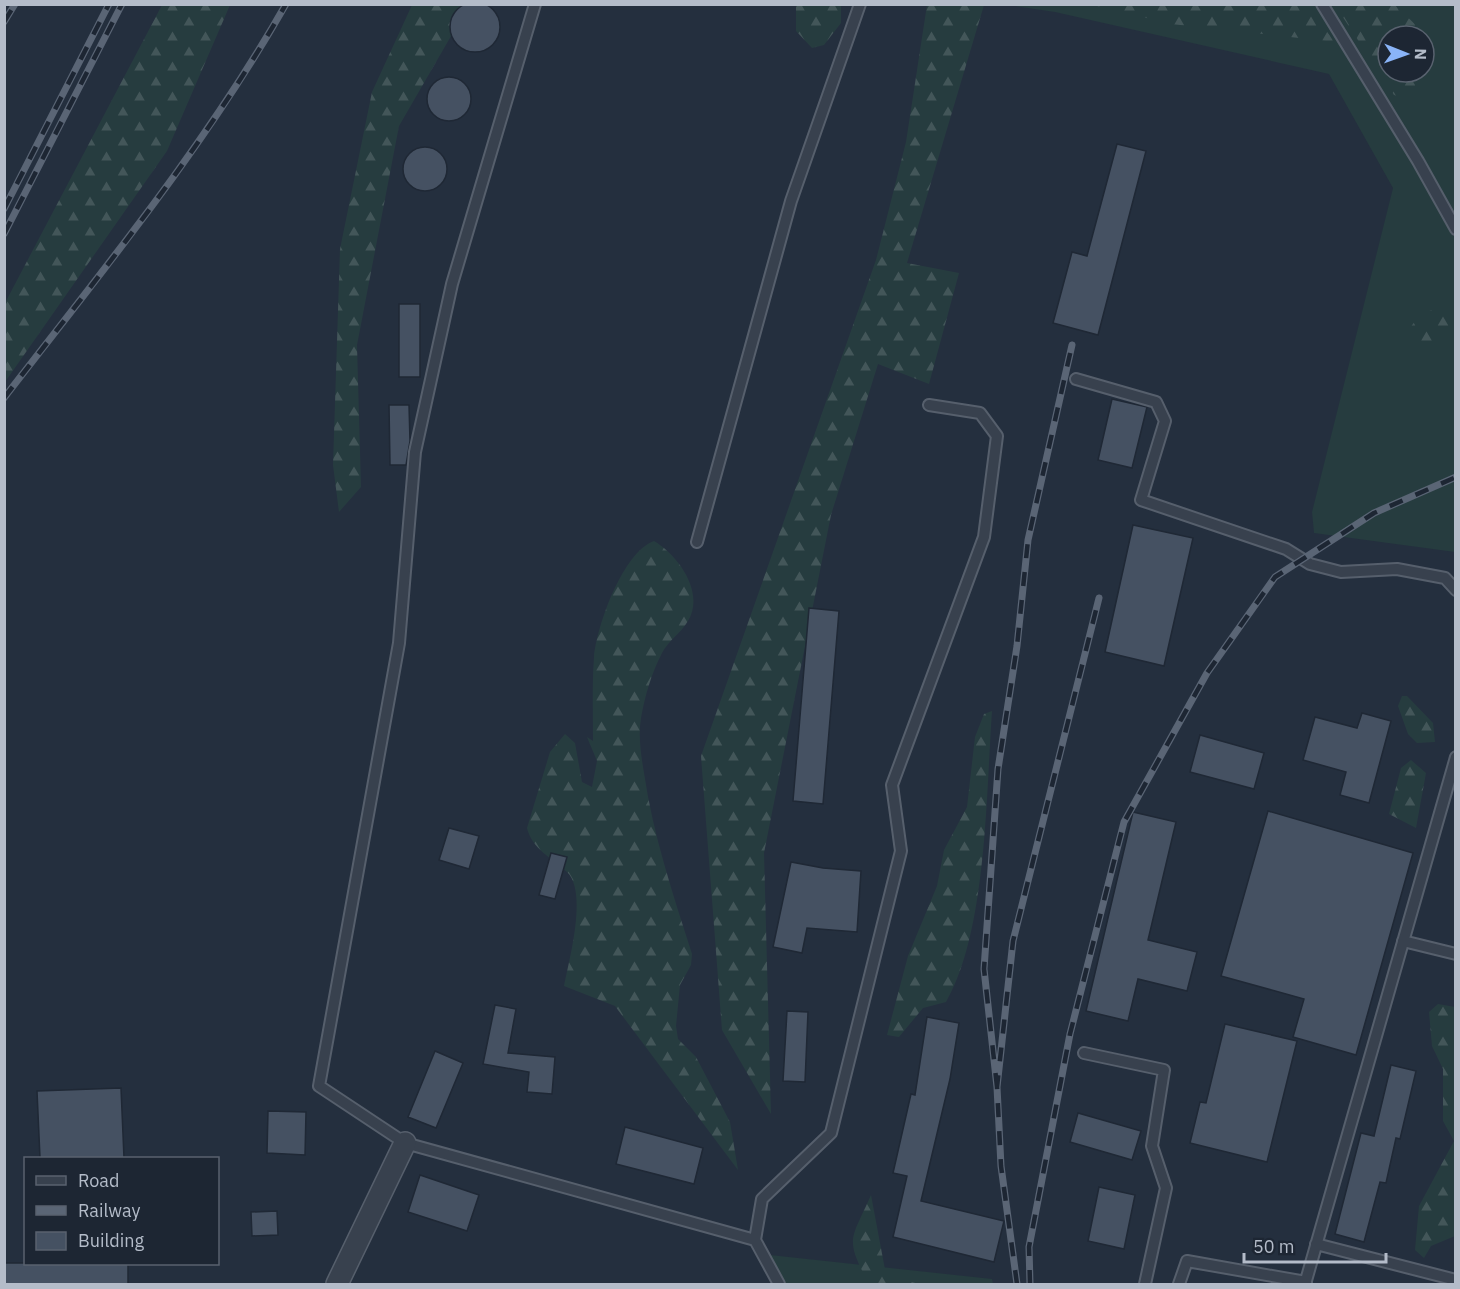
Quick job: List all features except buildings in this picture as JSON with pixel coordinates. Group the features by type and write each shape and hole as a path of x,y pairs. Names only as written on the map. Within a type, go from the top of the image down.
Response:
{"street":[{"path":"337,1284 405,1143"}],"lane":[{"path":"535,4 452,284 415,452 399,643 319,1086 405,1143 755,1240"},
{"path":"697,542 791,201 860,4"},
{"path":"1322,4 1418,161 1455,228"},
{"path":"1076,379 1156,402 1165,421 1141,500 1286,549 1310,564 1341,572 1397,569 1444,578 1455,590"},
{"path":"779,1284 755,1240 762,1199 831,1134 901,851 892,785 984,537 997,436 980,413 928,405"},
{"path":"1179,1284 1187,1261 1305,1283 1455,757"},
{"path":"1403,942 1455,954"},
{"path":"1084,1053 1164,1070 1152,1146 1166,1188 1145,1284"},
{"path":"1316,1244 1455,1280"}],"green space":[{"path":"162,5 230,5 167,151 5,382 5,303"},
{"path":"412,5 469,5 399,126 357,345 361,487 339,512 333,465 340,249 372,92"},
{"path":"796,5 841,5 841,23 824,45 812,48 796,31"},
{"path":"927,5 984,5 907,263 959,273 929,384 878,364 831,515 764,853 771,1114 722,1030 701,756 876,260 906,142"},
{"path":"1008,5 1455,5 1455,552 1314,533 1312,512 1393,188 1329,74 1055,12"},
{"path":"1093,5 1306,5 1335,42 1171,24"},
{"path":"1335,5 1395,5 1415,24 1376,24 1376,68"},
{"path":"1387,84 1416,84 1414,90 1405,98 1394,95"},
{"path":"1442,305 1455,323 1455,358 1453,352 1440,342 1408,345 1410,330 1417,319"},
{"path":"654,541 672,556 687,576 693,599 688,621 665,649 655,669 644,702 640,732 640,746 653,819 664,864 692,954 691,965 680,985 676,1026 678,1039 696,1057 730,1122 738,1170 615,1006 564,986 577,910 573,882 567,872 533,842 527,828 550,752 565,734 575,743 582,782 592,787 597,761 587,737 593,741 594,657 600,627 622,574 632,559"},
{"path":"1402,696 1407,696 1433,723 1435,742 1417,743 1408,734 1398,706"},
{"path":"992,711 982,861 970,938 960,973 946,1002 923,1008 899,1037 887,1035 908,956 937,886 944,850 967,807 975,737 984,714"},
{"path":"1411,760 1426,773 1416,828 1389,814 1401,768"},
{"path":"1438,1004 1455,1007 1455,1236 1431,1246 1424,1258 1415,1250 1419,1206 1454,1141 1443,1121 1443,1069 1432,1046 1429,1012"},
{"path":"871,1195 886,1275 919,1284 869,1284 856,1257 853,1239"},
{"path":"770,1255 992,1279 993,1284 786,1284"}],"railway":[{"path":"4,22 15,4"},
{"path":"4,209 109,4"},
{"path":"4,234 122,4"},
{"path":"4,398 188,157 255,56 286,4"},
{"path":"997,1087 984,969 998,769 1017,646 1028,540 1072,345"},
{"path":"1030,1284 1029,1247 1070,1034 1124,822 1207,673 1275,577 1374,513 1456,477"},
{"path":"1017,1284 1001,1166 997,1087 1013,941 1099,598"}]}
